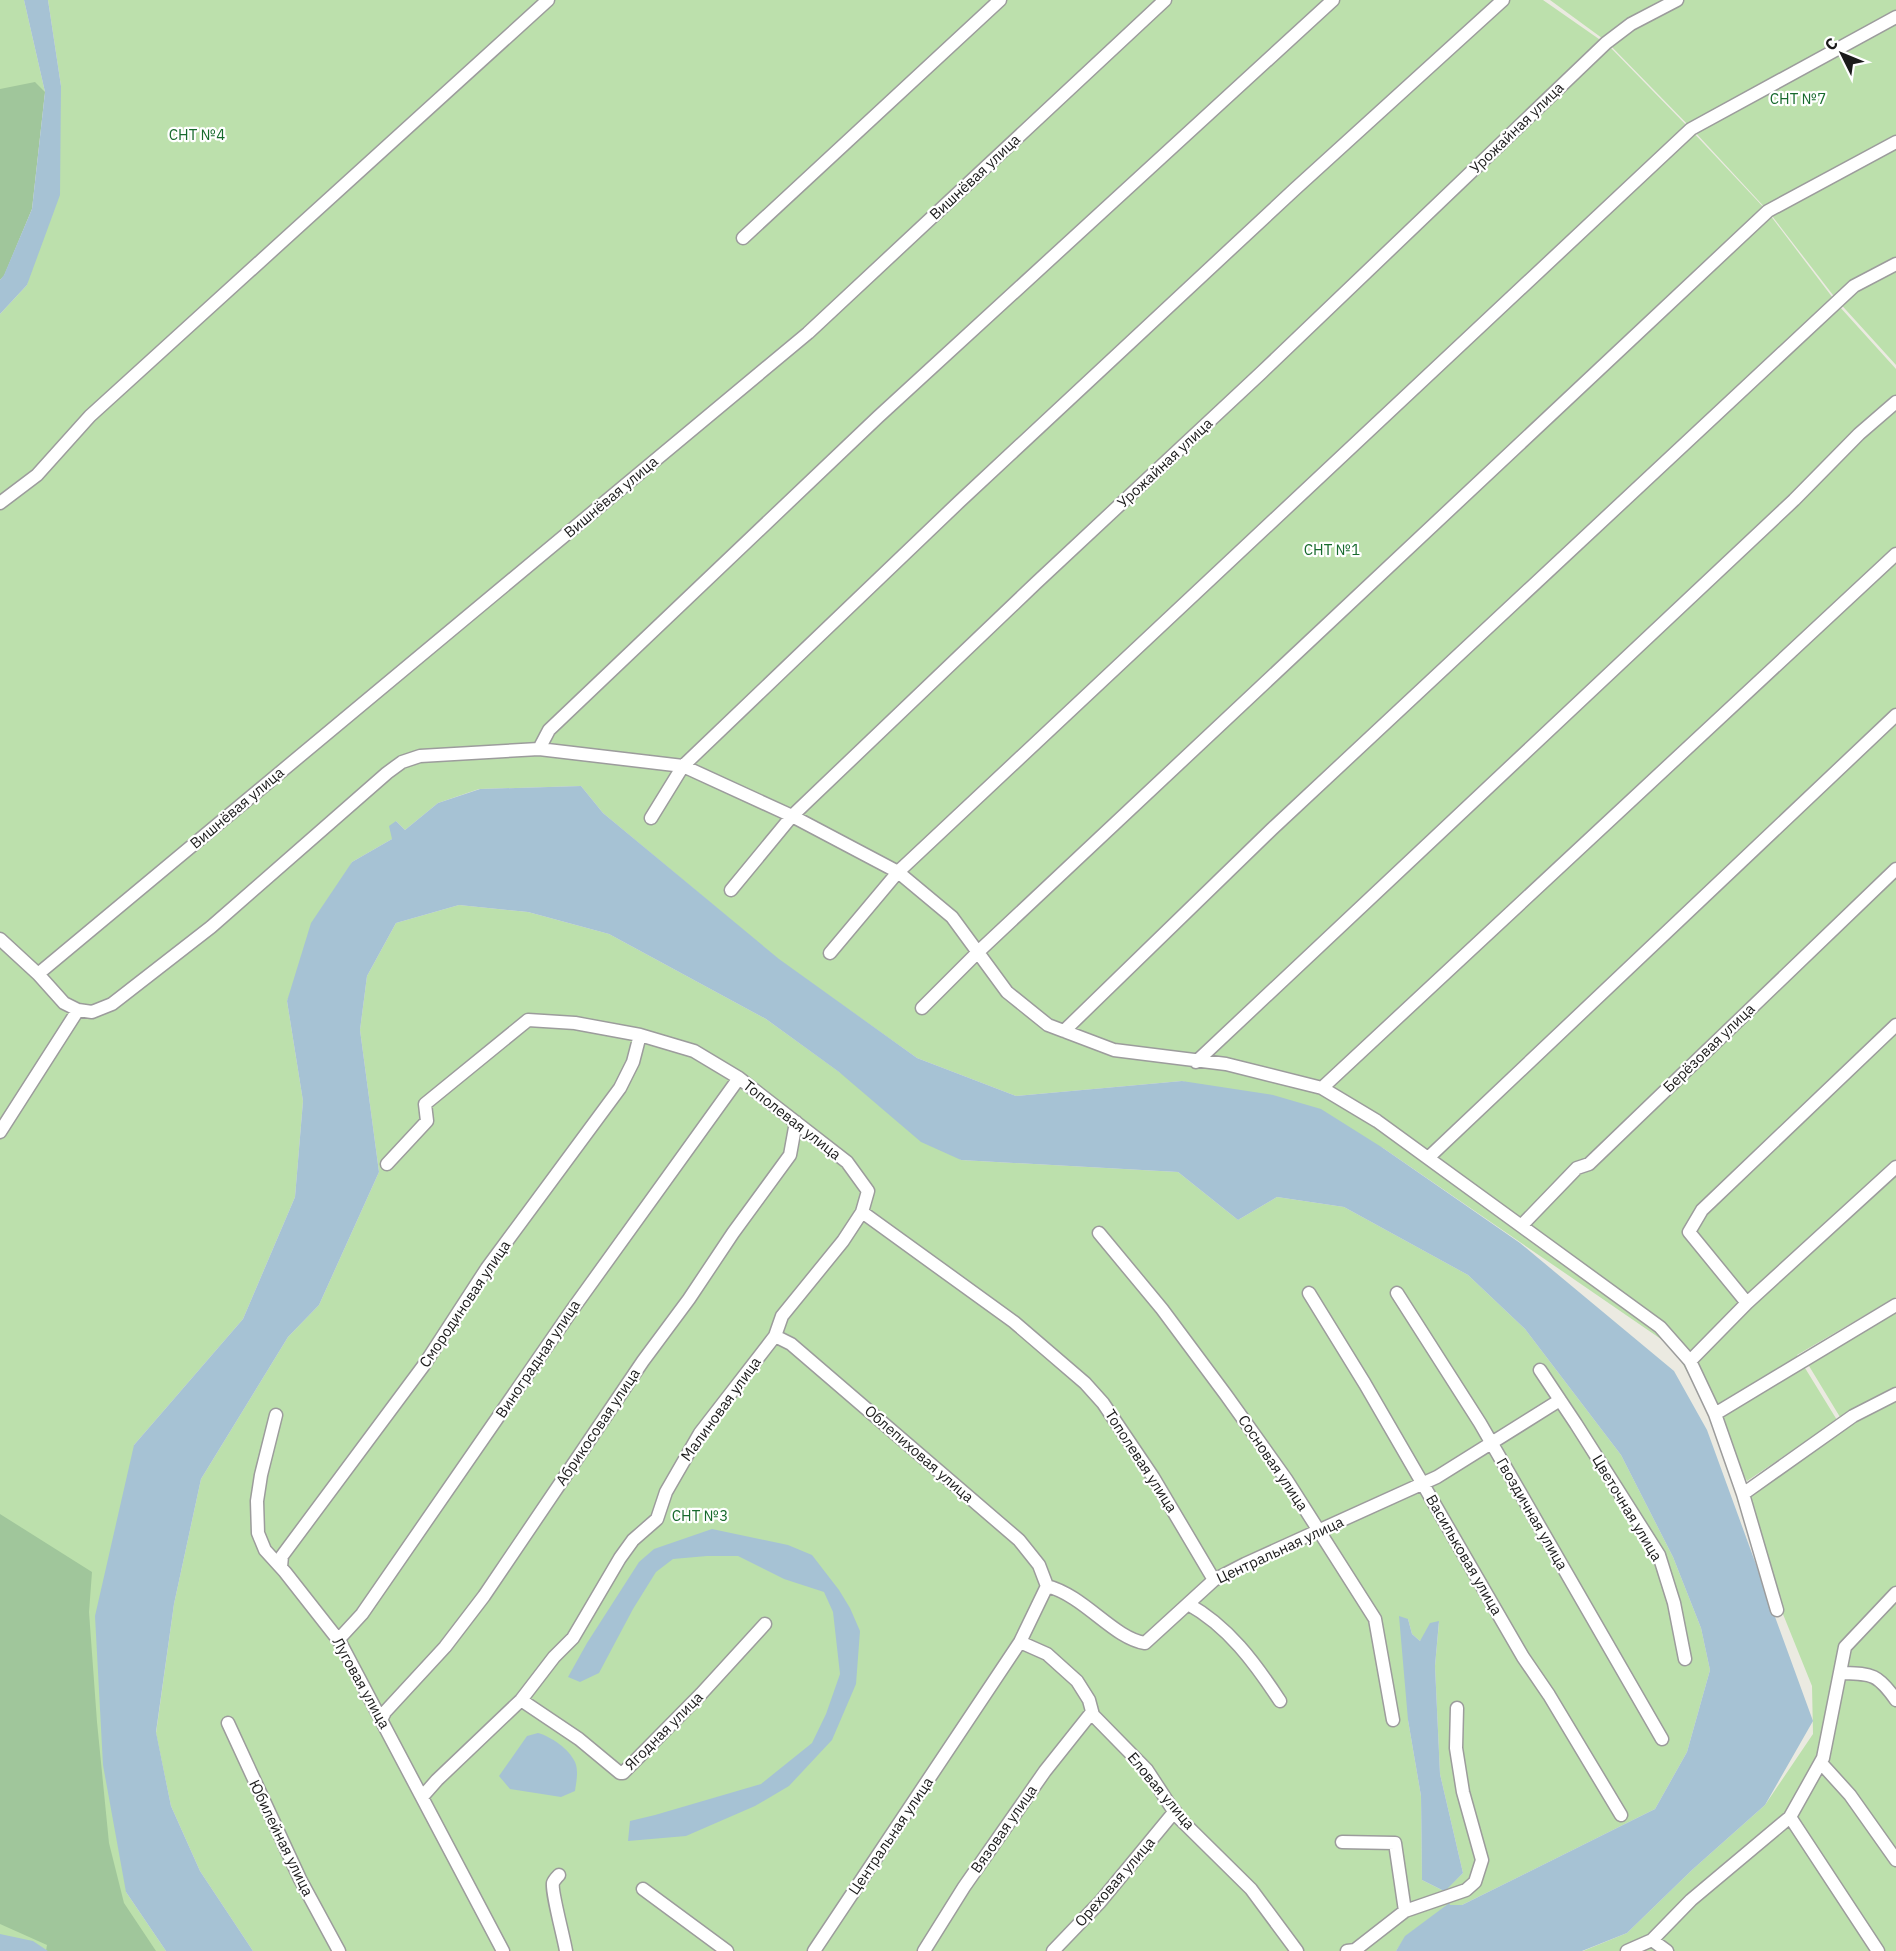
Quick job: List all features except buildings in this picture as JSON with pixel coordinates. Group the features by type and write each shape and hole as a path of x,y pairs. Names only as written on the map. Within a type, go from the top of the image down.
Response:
{"street":[{"path":"0,503 37,475 90,416 548,0"},
{"path":"743,238 1000,0"},
{"name":"Вишнёвая улица","path":"38,974 808,333 1165,0"},
{"path":"539,749 549,730 878,417 1333,0"},
{"path":"651,818 683,766 958,502 1295,189 1503,0"},
{"name":"Урожайная улица","path":"731,890 792,816 1606,43 1632,24 1677,0"},
{"path":"830,953 898,872 1691,129 1896,17"},
{"path":"922,1008 978,952 1768,211 1896,142"},
{"path":"1064,1031 1281,821 1854,286 1896,264"},
{"path":"1196,1062 1794,500 1859,434 1896,402"},
{"path":"1322,1088 1896,554"},
{"path":"1428,1158 1896,715"},
{"path":"0,939 64,1002 78,1010 92,1012 112,1004 152,975 211,927 356,798 402,762 420,756 539,749 683,766 792,816 898,872 952,917 1007,992 1048,1025 1114,1050 1226,1064 1322,1088 1377,1121 1660,1327 1690,1361 1715,1414 1743,1494 1777,1610"},
{"name":"Берёзовая улица","path":"1522,1225 1578,1167 1589,1164 1896,869"},
{"path":"0,1132 78,1010"},
{"name":"Тополевая улица","path":"387,1164 427,1121 425,1104 528,1020 575,1023 640,1035 694,1051 739,1078 847,1162 868,1191 862,1212 1014,1322 1085,1383 1103,1403 1153,1477 1214,1580"},
{"path":"1747,1303 1689,1232 1702,1210 1896,1025"},
{"name":"Смородиновая улица","path":"281,1567 282,1556 424,1365 487,1268 620,1088 633,1062 640,1035"},
{"name":"Виноградная улица","path":"338,1640 362,1614 572,1310 739,1078"},
{"name":"Абрикосовая улица","path":"381,1720 445,1647 484,1596 643,1361 790,1155 796,1122"},
{"path":"1690,1361 1747,1303 1896,1167"},
{"name":"Малиновая улица","path":"423,1797 436,1780 521,1700 554,1657 573,1638 620,1558 633,1540 657,1519 666,1492 700,1433 775,1336 782,1317 843,1242 862,1212"},
{"name":"Сосновая улица","path":"1099,1233 1162,1309 1226,1395 1286,1479 1375,1619 1393,1720"},
{"name":"Васильковая улица","path":"1309,1293 1524,1657 1550,1695 1621,1815"},
{"name":"Гвоздичная улица","path":"1397,1293 1491,1443 1662,1739"},
{"path":"1715,1414 1896,1305"},
{"name":"Облепиховая улица","path":"775,1336 791,1344 1019,1540 1040,1565 1047,1586"},
{"name":"Цветочная улица","path":"1540,1370 1659,1555 1674,1603 1685,1659"},
{"path":"1743,1494 1853,1416 1896,1394"},
{"name":"Центральная улица","path":"814,1951 1020,1642 1047,1586 1059,1589 1083,1603 1133,1641 1145,1643 1214,1580 1437,1477 1560,1400"},
{"name":"Луговая улица","path":"276,1415 257,1501 258,1533 265,1550 338,1640 503,1951"},
{"path":"1627,1951 1652,1940 1691,1900 1790,1817 1823,1758 1845,1647 1896,1593"},
{"path":"1188,1604 1204,1613 1233,1639 1262,1674 1280,1701"},
{"name":"Ягодная улица","path":"521,1700 579,1739 620,1773 623,1773 701,1694 765,1624"},
{"name":"Еловая улица","path":"1020,1642 1047,1654 1077,1681 1089,1700 1092,1712 1111,1735 1147,1770 1174,1811 1251,1889 1298,1951"},
{"path":"1840,1673 1868,1674 1884,1682 1896,1700"},
{"path":"1347,1951 1355,1950 1405,1911 1466,1890 1475,1882 1482,1860 1463,1792 1456,1748 1457,1708"},
{"name":"Вязовая улица","path":"924,1951 964,1887 1045,1771 1092,1712"},
{"name":"Юбилейная улица","path":"228,1723 300,1879 339,1951"},
{"path":"1821,1763 1850,1795 1896,1860"},
{"name":"Ореховая улица","path":"1053,1951 1100,1902 1174,1811"},
{"path":"1790,1817 1878,1951"},
{"path":"1342,1842 1395,1843 1405,1911"},
{"path":"559,1875 553,1883 554,1897 566,1951"},
{"path":"643,1889 727,1951"},
{"path":"1652,1940 1667,1951"},
{"path":"1284,1951 1291,1951"}],"green space":[{"path":"0,0 24,0 45,92 0,280"},
{"name":"СНТ №1","path":"48,0 1543,0 1609,46 1767,211 1839,306 1896,369 1896,1297 1797,1355 1837,1420 1747,1481 1674,1348 1383,1148 1182,1081 1016,1096 917,1058 779,960 603,813 581,786 479,789 438,803 405,830 396,821 392,839 352,862 287,1001 303,1101 295,1197 243,1319 134,1445 126,1892 166,1951 0,1951 0,314 27,285 61,86"},
{"name":"СНТ №7","path":"1550,0 1896,0 1896,365 1836,299 1769,212 1694,131 1606,41"},
{"path":"35,82 45,92 32,209 4,276 0,280 0,89"},
{"name":"СНТ №3","path":"459,905 528,912 609,934 766,1019 961,1160 1178,1172 1238,1220 1277,1197 1344,1207 1468,1275 1525,1329 1621,1455 1673,1557 1701,1628 1710,1670 1687,1752 1655,1809 1462,1905 1450,1905 1445,1890 1463,1873 1440,1774 1435,1666 1439,1622 1420,1641 1412,1634 1408,1619 1408,1720 1421,1796 1422,1880 1444,1891 1448,1905 1406,1936 1396,1951 253,1951 200,1871 171,1806 156,1733 174,1604 201,1479 288,1337 319,1305 379,1172 360,1030 367,976 396,923"},
{"path":"1896,1308 1896,1951 1583,1951 1627,1933 1692,1870 1765,1805 1813,1734 1812,1686 1737,1500 1843,1422 1806,1361"},
{"path":"0,1514 92,1572 89,1612 109,1843 124,1903 156,1951 46,1951 47,1945 0,1924"}],"water":[{"path":"24,0 48,0 61,86 60,195 27,285 0,314 0,280 32,209 45,92"},
{"path":"581,786 603,813 779,959 917,1058 1016,1096 1182,1081 1273,1095 1321,1109 1383,1148 1520,1243 1674,1371 1707,1430 1813,1721 1765,1805 1692,1870 1627,1933 1582,1951 1396,1951 1405,1936 1448,1904 1444,1891 1422,1880 1421,1796 1408,1720 1399,1616 1408,1619 1412,1634 1420,1641 1430,1623 1439,1621 1435,1666 1440,1774 1463,1873 1446,1890 1450,1905 1462,1905 1655,1809 1687,1752 1710,1670 1701,1628 1673,1557 1621,1455 1525,1329 1468,1275 1344,1207 1277,1197 1238,1220 1178,1172 961,1160 921,1142 839,1072 766,1019 609,934 528,912 459,905 396,923 367,976 360,1030 379,1172 319,1305 288,1337 201,1479 174,1604 156,1732 171,1806 200,1871 253,1951 166,1951 126,1892 103,1765 95,1616 134,1445 243,1319 295,1197 303,1101 287,1001 311,923 352,862 392,839 389,826 396,821 405,830 438,803 480,789"},
{"path":"712,1529 788,1545 812,1555 839,1590 860,1631 856,1684 832,1740 789,1786 755,1806 686,1836 628,1841 630,1821 761,1784 812,1743 826,1714 840,1674 833,1612 824,1592 784,1579 738,1556 707,1556 673,1559 656,1572 633,1609 599,1673 580,1682 568,1677 639,1562 654,1549"},
{"path":"538,1733 560,1744 572,1757 577,1769 575,1791 561,1797 510,1789 499,1776 527,1736"},
{"path":"0,1934 33,1941 48,1951 0,1951"}],"park label":[{"name":"СНТ №4","path":"197,135"}]}
